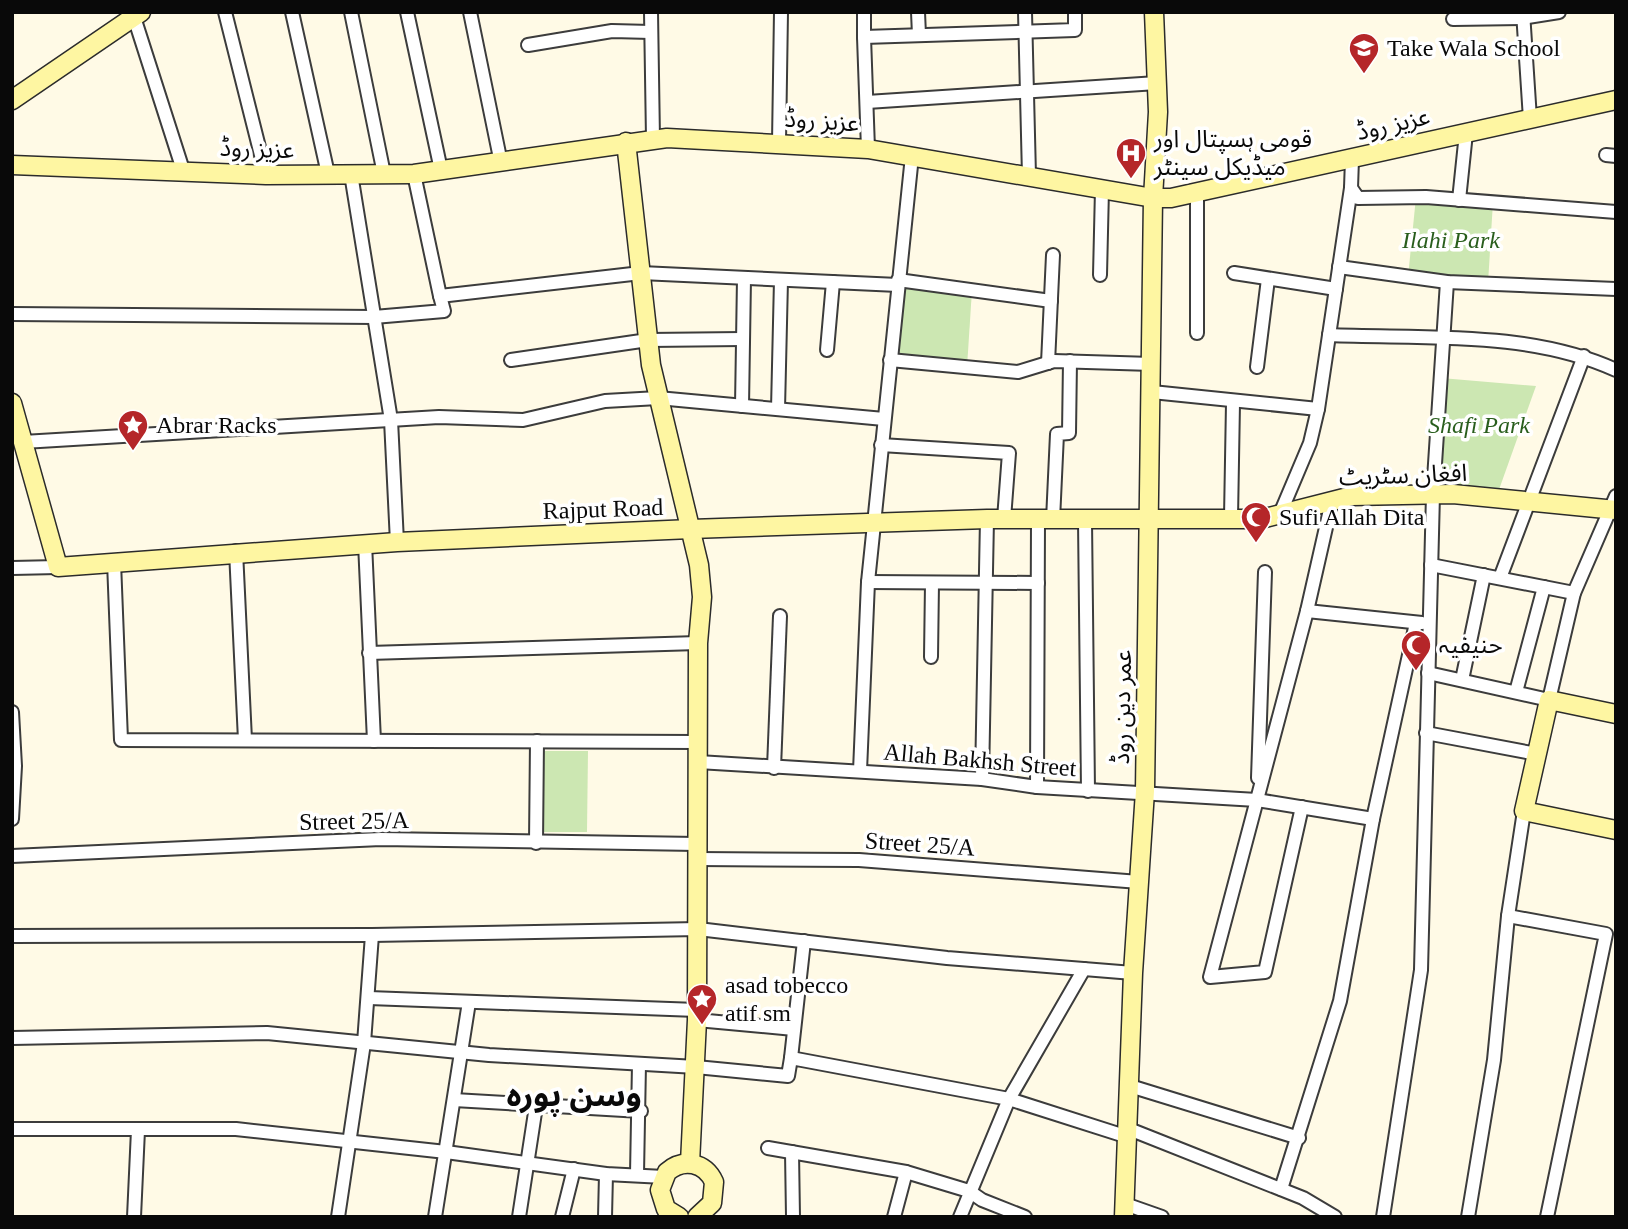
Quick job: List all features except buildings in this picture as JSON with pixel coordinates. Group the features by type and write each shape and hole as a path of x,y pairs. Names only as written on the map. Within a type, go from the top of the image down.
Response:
{"street":[{"path":"225,12 266,175"},
{"path":"292,12 328,174"},
{"path":"351,12 384,174"},
{"path":"407,12 441,170"},
{"path":"470,12 501,163"},
{"path":"651,12 653,139"},
{"path":"779,142 781,12"},
{"path":"864,12 868,149"},
{"path":"918,12 919,35"},
{"path":"1025,12 1029,176"},
{"path":"864,37 1075,30 1075,12"},
{"name":"عمر دین روڈ","path":"1124,1210 1133,973 1145,792 1157,83 1154,12"},
{"path":"1453,19 1559,12"},
{"path":"12,100 136,14 183,170"},
{"path":"1523,15 1530,119"},
{"path":"528,45 612,31 651,32"},
{"path":"867,102 1157,83"},
{"name":"عزیز روڈ","path":"12,166 266,175 414,174 653,139 779,142 868,149 1153,198 1198,194 1616,100"},
{"path":"1459,200 1466,133"},
{"path":"626,142 648,340 658,398 699,565 702,597 698,643 696,1067 691,1163"},
{"path":"860,771 868,582 912,156"},
{"path":"1280,514 1310,443 1318,409 1351,188 1352,159"},
{"path":"351,174 391,420 397,542"},
{"path":"12,314 374,317 444,311 414,174"},
{"path":"1351,188 1358,198 1459,200 1616,212"},
{"path":"1100,275 1102,189"},
{"path":"1197,333 1198,194"},
{"path":"1048,363 1053,255"},
{"path":"1339,267 1447,282 1616,289"},
{"path":"440,296 640,273 833,282 898,282 1051,301"},
{"path":"1234,274 1336,289"},
{"path":"742,406 744,278"},
{"path":"1257,367 1268,279"},
{"path":"778,409 781,280"},
{"path":"827,351 833,282"},
{"path":"1383,1217 1422,970 1433,494 1447,282"},
{"path":"1329,335 1559,349 1616,370"},
{"path":"512,360 648,340 743,339"},
{"path":"1500,578 1584,356"},
{"path":"890,360 1018,372 1048,363 1070,361 1152,364"},
{"path":"1038,787 1038,583 1057,434 1069,433 1070,361"},
{"path":"1152,392 1318,409"},
{"path":"23,442 439,417 523,420 605,401 658,398 884,419"},
{"path":"1231,518 1233,402"},
{"path":"12,403 58,567 12,568"},
{"path":"881,445 1009,453 986,580 982,779"},
{"name":"افغان سٹریٹ","path":"1151,518 1261,519 1352,496 1433,494 1614,505"},
{"path":"1302,807 1265,972 1209,977 1307,611 1332,501"},
{"path":"1468,1217 1494,1060 1508,916 1524,811 1574,593 1614,505"},
{"name":"Rajput Road","path":"58,567 365,543 996,519 1151,518"},
{"path":"1085,520 1088,791"},
{"path":"365,543 374,741"},
{"path":"236,551 245,740"},
{"path":"114,562 121,740 698,741"},
{"path":"1431,565 1574,593"},
{"path":"1257,800 1265,572"},
{"path":"1462,680 1484,575"},
{"path":"868,582 986,580 1038,583"},
{"path":"930,657 932,583"},
{"path":"1516,692 1544,587"},
{"path":"1307,611 1429,624"},
{"path":"774,768 780,616"},
{"path":"1281,1189 1340,1002 1373,819 1416,622"},
{"path":"369,653 698,643"},
{"path":"1428,673 1616,713"},
{"path":"12,712 15,766 12,819"},
{"path":"1426,733 1537,754"},
{"path":"536,844 537,741"},
{"name":"Allah Bakhsh Street","path":"698,762 982,779 1088,791 1257,800 1373,819"},
{"path":"1524,811 1616,830"},
{"name":"Street 25/A","path":"12,856 381,839 859,860 1139,882"},
{"path":"1508,916 1606,934 1547,1217"},
{"path":"12,936 372,935 698,929 947,958 1133,973"},
{"path":"338,1217 364,1042 372,935"},
{"path":"12,1038 267,1034 461,1052 696,1067 788,1076 804,941"},
{"path":"960,1217 1009,1099 1084,969"},
{"path":"369,998 697,1015 794,1029"},
{"path":"435,1217 469,1002"},
{"path":"791,1058 1009,1099 1128,1133 1281,1189 1303,1198 1335,1217"},
{"path":"637,1174 641,1111 639,1064"},
{"path":"1130,1086 1299,1138"},
{"path":"454,1100 641,1111"},
{"path":"519,1217 536,1106"},
{"path":"12,1129 236,1129 350,1140 606,1174 664,1177"},
{"path":"134,1217 138,1130"},
{"path":"768,1148 906,1172 969,1191 982,1200 1020,1216"},
{"path":"792,1152 793,1217"},
{"path":"679,1217 663,1203 660,1190 664,1177 675,1166 691,1163 705,1169 715,1188 709,1208 697,1217"},
{"path":"562,1217 574,1169"},
{"path":"894,1217 906,1172"},
{"path":"605,1217 606,1174"},
{"path":"1124,1210 1162,1217"}],"green space":[{"name":"Ilahi Park","path":"1416,197 1493,202 1488,283 1408,277"},
{"path":"898,280 972,290 967,367 890,360"},
{"name":"Shafi Park","path":"1441,378 1536,386 1496,498 1433,494"},
{"path":"543,751 588,751 587,832 543,832"}],"place":[{"name":"Take Wala School","path":"1364,75"},
{"name":"قومی ہسپتال اور میڈیکل سینٹر","path":"1131,180"},
{"name":"Abrar Racks","path":"133,452"},
{"name":"Sufi Allah Dita","path":"1256,544"},
{"name":"حنیفیہ","path":"1416,672"},
{"name":"asad tobecco atif sm","path":"702,1026"}],"district":[{"name":"وسن پورہ","path":"574,1095"}]}
